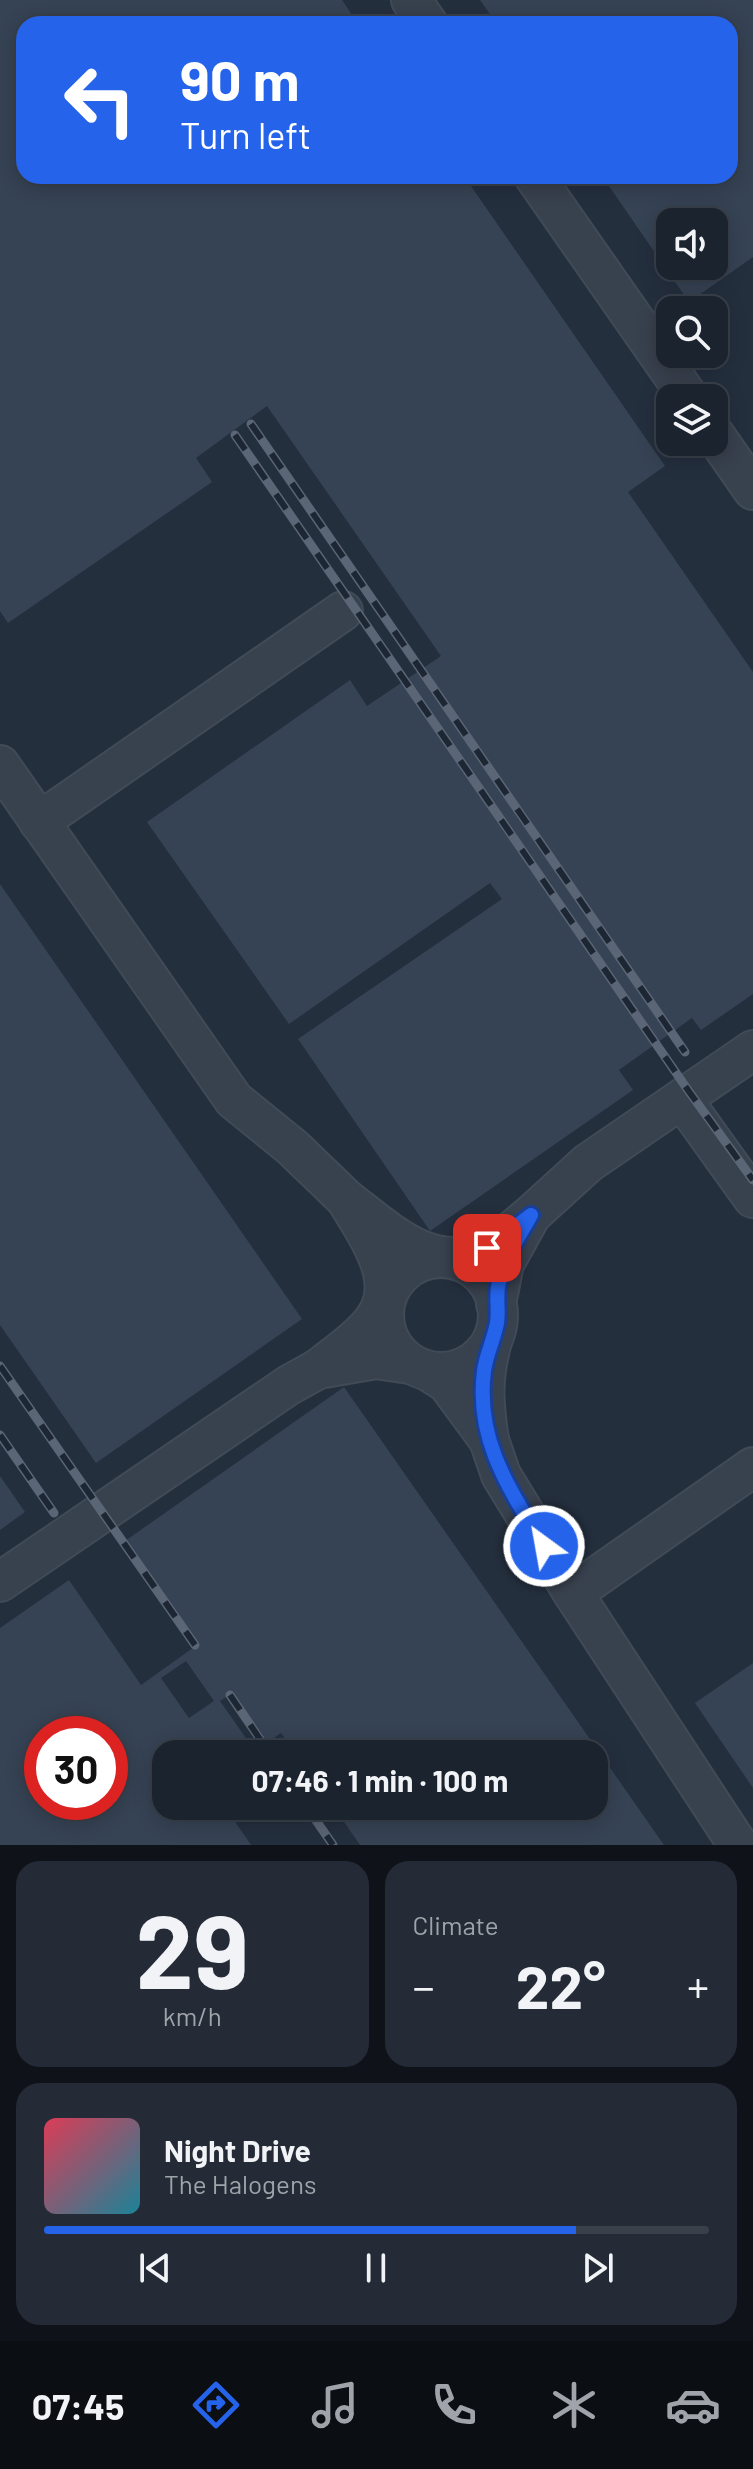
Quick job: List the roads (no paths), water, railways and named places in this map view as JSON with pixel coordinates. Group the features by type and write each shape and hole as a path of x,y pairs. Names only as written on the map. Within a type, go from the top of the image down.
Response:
{"street":[{"path":"540,184 679,384"},
{"path":"728,454 753,490"},
{"path":"39,822 343,611"},
{"path":"0,765 234,1100 261,1125 292,1147 346,1199 416,1249 462,1262 478,1272 490,1286 496,1304"},
{"path":"0,1582 277,1393 318,1369 367,1329 395,1281 408,1268 425,1260 466,1256 487,1248 531,1215 588,1163 753,1050"},
{"path":"682,1099 753,1198"},
{"path":"346,1199 377,1253 384,1276 386,1298 383,1317 387,1335 396,1352 447,1383 489,1440"},
{"path":"531,1215 504,1264 496,1304 497,1322 484,1368 482,1396 489,1440 501,1475 573,1593 738,1845"},
{"path":"318,1369 376,1359 447,1372 465,1367 481,1356 492,1341"},
{"path":"573,1593 753,1467"}],"railway":[{"path":"251,424 685,1052"},
{"path":"235,435 753,1180"},
{"path":"0,1366 195,1645"},
{"path":"0,1435 54,1513"},
{"path":"230,1695 261,1740"},
{"path":"316,1820 333,1845"}]}
